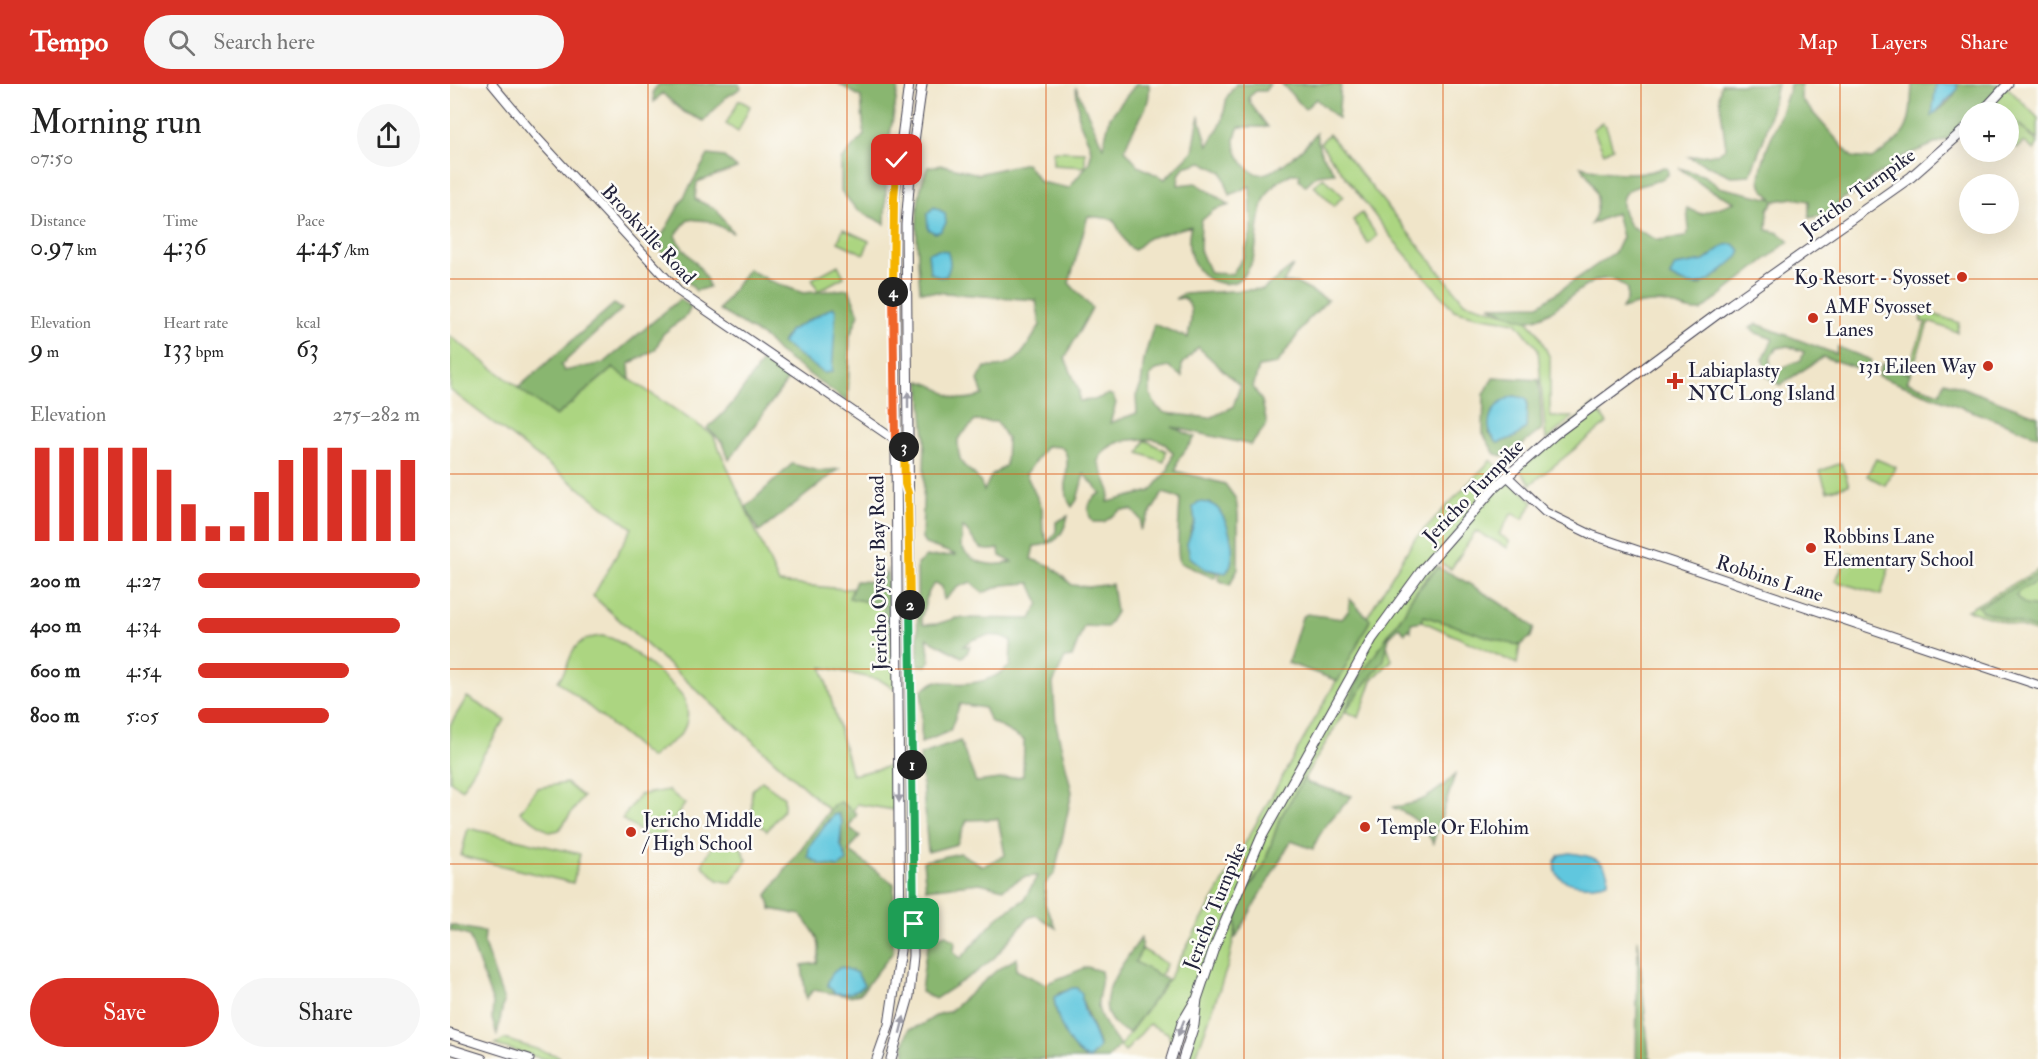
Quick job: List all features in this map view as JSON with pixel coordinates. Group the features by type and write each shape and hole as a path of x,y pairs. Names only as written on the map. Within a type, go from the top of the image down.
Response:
{"main road":[{"name":"Jericho Oyster Bay Road","path":"877,1059 889,1025 898,974 900,888 894,194 909,84"},
{"name":"Jericho Oyster Bay Road","path":"891,1059 899,1036 911,983 914,887 908,493 908,195 922,84"},
{"path":"1991,102 2008,84"},
{"name":"Jericho Turnpike","path":"1183,1059 1194,1025 1197,999 1214,948 1261,838 1372,639 1423,569 1507,476 1567,425 1911,177 1959,136"},
{"path":"894,194 908,195"},
{"path":"895,440 905,449 905,484 908,493"},
{"path":"898,698 911,698"},
{"path":"900,888 914,887"},
{"name":"Jericho Turnpike","path":"1171,1059 1182,1023 1197,999"},
{"path":"450,1034 529,1059"},
{"path":"450,1049 482,1059"}],"street":[{"name":"Brookville Road","path":"492,84 538,138 678,291 895,440"},
{"name":"Robbins Lane","path":"1507,476 1545,512 1592,535 2038,685"}],"green space":[{"path":"659,84 739,84 741,88 725,98 704,121 684,112 662,93 654,102 653,91"},
{"path":"839,84 899,84 887,151 885,224 857,210 841,191 841,160 864,135 861,97"},
{"path":"1136,84 1149,84 1147,103 1125,150 1140,167 1165,179 1193,151 1199,116 1208,146 1222,122 1227,97 1236,84 1270,84 1265,91 1256,91 1249,97 1250,103 1268,127 1239,127 1236,134 1236,146 1243,163 1257,174 1270,172 1292,157 1316,133 1320,151 1335,173 1317,175 1305,186 1299,179 1300,174 1291,174 1276,184 1266,196 1261,211 1254,256 1248,269 1238,280 1229,283 1211,280 1198,269 1190,253 1191,226 1148,238 1134,250 1128,246 1113,219 1088,216 1069,283 1092,308 1065,358 1079,391 1079,401 1094,400 1109,394 1113,396 1116,403 1110,423 1137,413 1136,396 1141,385 1144,359 1154,324 1188,338 1190,306 1184,298 1175,299 1183,294 1263,289 1293,266 1283,283 1296,283 1328,300 1308,320 1277,364 1259,367 1253,387 1262,401 1267,424 1251,445 1172,427 1195,437 1178,460 1176,471 1225,484 1236,499 1238,568 1230,585 1218,580 1229,554 1230,542 1220,514 1210,503 1194,514 1195,521 1190,532 1205,569 1218,573 1214,578 1180,563 1178,542 1180,498 1163,493 1140,530 1141,520 1132,510 1121,510 1104,522 1093,522 1088,509 1089,505 1093,498 1101,493 1084,474 1077,500 1072,507 1066,491 1067,458 1061,447 1046,446 1026,474 1042,508 1043,531 1048,542 1056,533 1056,522 1068,516 1061,534 1048,544 1034,546 1031,559 1051,566 1072,585 1088,587 1112,584 1116,612 1107,627 1084,626 1072,657 1065,658 1053,683 1056,724 1072,792 1055,873 1045,884 1045,904 1056,928 1036,915 1028,918 995,957 935,999 921,992 925,958 930,940 945,934 955,941 954,953 961,958 999,916 1024,900 1037,876 1024,877 1003,889 980,883 926,889 923,861 960,853 983,866 1005,855 998,819 967,820 957,844 928,852 920,755 960,741 976,782 1023,776 1024,740 990,721 984,708 960,704 950,731 921,743 922,690 936,681 975,682 1002,672 1010,666 1011,640 992,635 980,637 963,646 970,646 962,657 927,638 930,661 926,666 918,665 917,564 926,557 957,555 925,544 922,539 925,437 920,381 955,398 983,395 978,380 985,367 996,367 1013,362 1025,350 1040,325 1036,300 920,291 917,244 919,195 928,167 943,165 978,174 1026,163 1040,182 1069,188 1089,163 1091,154 1090,145 1079,121 1076,87 1103,147 1110,117","holes":["1202,162 1222,172 1230,195 1250,186 1252,230 1243,258 1232,274 1210,273 1200,250 1201,221 1214,210 1230,205 1196,183 1178,185 1179,175 1184,167","1198,347 1240,386 1233,407 1210,418 1165,413 1156,406 1150,394 1150,376 1156,370 1169,367 1182,377 1182,365","975,421 997,422 1007,439 1006,465 991,476 984,491 976,476 963,465 958,451 958,439","1153,439 1163,442 1173,453 1168,470 1151,491 1108,502 1110,491 1098,461 1107,448 1128,440","963,527 981,548 999,549 1000,556 1012,562 984,563 965,552 961,546","971,582 983,593 1003,585 1030,583 1039,603 1031,619 956,618 937,624 923,625 921,618 926,599 932,586 936,583 942,587 944,600 958,587"]},
{"path":"1282,84 1341,84 1338,119 1316,99 1305,109"},
{"path":"1721,84 1777,84 1765,136 1750,175 1731,176 1689,157 1717,154 1726,148 1719,95"},
{"path":"1790,84 1801,84 1801,99 1852,157 1872,159 1894,143 1906,129 1912,84 1936,84 1933,115 1952,98 1957,84 2005,84 1988,102 1959,102 1959,130 1947,139 1902,157 1892,168 1872,177 1858,193 1844,198 1826,214 1809,218 1809,201 1794,198 1774,201 1768,209 1767,230 1779,233 1789,241 1701,311 1658,303 1622,309 1627,299 1627,289 1615,280 1603,279 1591,283 1542,316 1529,320 1514,317 1490,306 1539,305 1615,252 1622,237 1616,213 1591,224 1597,209 1596,194 1581,166 1599,171 1623,173 1646,172 1663,167 1668,169 1668,175 1660,180 1632,188 1625,193 1622,200 1623,211 1630,226 1657,240 1686,237 1689,230 1687,208 1701,214 1735,202 1708,189 1679,168 1705,176 1719,187 1772,199 1762,187 1760,176 1766,150","holes":["1725,245 1725,267 1697,286 1675,266 1704,261"]},
{"path":"2006,86 2038,118 2038,140 2019,124 2019,102 1991,102"},
{"path":"739,100 750,106 738,132 726,124"},
{"path":"1602,123 1606,126 1613,148 1604,153 1593,129"},
{"path":"2019,125 2038,143 2034,150 2024,142 2019,146"},
{"path":"1329,134 1464,302 1527,320 1537,331 1550,358 1550,417 1573,417 1546,440 1538,349 1516,322 1454,310 1394,241 1320,143"},
{"path":"1053,151 1085,152 1085,167 1053,165"},
{"path":"708,155 724,157 737,168 697,182 695,199 717,210 733,233 709,221 688,219 675,236 706,279 709,287 696,291 656,246"},
{"path":"1323,177 1343,196 1334,206 1314,186"},
{"path":"1362,213 1377,236 1368,244 1353,220"},
{"path":"843,229 869,241 864,254 838,242"},
{"path":"838,265 844,277 818,291 812,279"},
{"path":"748,269 770,281 803,293 849,289 859,314 850,336 848,402 778,352 765,338 719,310","holes":["833,307 832,371 789,331"]},
{"path":"680,299 691,307 687,315 663,334 655,350 629,364 630,380 613,368 556,416 518,388 614,304 622,309 561,365 564,371 604,363"},
{"path":"1922,310 1959,323 1957,332 1929,322 1910,374 1907,372 1926,322 1921,322"},
{"path":"1757,324 1836,354 1838,347 1871,360 1867,371 1823,357 1780,385 1763,374 1765,369 1763,359 1773,339 1754,332 1750,327","holes":["1788,346 1804,352 1801,360 1777,370 1770,366 1771,356 1777,348"]},
{"path":"450,336 556,416 613,368 713,435 779,583 844,589 889,586 896,690 880,680 822,667 852,775 895,765 895,810 857,804 853,811 841,803 829,810 593,596 632,528 450,390"},
{"path":"765,357 789,373 790,377 729,460 723,443 707,428 732,404"},
{"path":"1882,364 1910,374 1907,382 1940,393 1945,381 2038,416 2038,436 1878,376"},
{"path":"1493,377 1539,380 1542,429 1507,457 1495,454 1483,434 1484,395","holes":["1514,396 1527,401 1526,428 1515,437 1498,443 1489,433"]},
{"path":"1594,405 1607,423 1531,484 1517,467"},
{"path":"1145,440 1166,451 1164,462 1139,453"},
{"path":"1876,459 1896,467 1885,485 1867,476"},
{"path":"1491,460 1533,502 1523,519 1512,513 1499,534 1509,541 1508,548 1476,531 1451,569 1432,559 1428,565 1440,567 1428,576 1411,598 1520,645 1517,664 1404,613 1385,639 1392,660 1372,680 1359,718 1345,711 1280,818 1263,868 1243,894 1228,965 1195,1059 1186,1059 1197,1001 1173,1049 1168,1033 1149,1024 1125,1052 1120,1046 1168,980 1370,621 1367,617 1414,540"},
{"path":"1841,463 1849,485 1827,491 1820,471"},
{"path":"792,464 818,471 839,469 759,532 746,507"},
{"path":"1850,553 1889,568 1881,595 1835,581"},
{"path":"1437,568 1471,585 1529,623 1534,628 1531,637 1520,645 1507,643 1424,616 1422,621 1411,623 1411,631 1409,629 1405,633 1399,627 1389,637 1384,660 1345,711 1360,676 1404,613 1411,598"},
{"path":"887,570 892,633 885,634 884,603 881,600 872,603 849,598 856,581 880,582"},
{"path":"2038,570 2038,633 1967,610"},
{"path":"2038,574 2038,581 2019,591 2016,596 2025,605 2038,607 2038,630 1982,611 1978,607"},
{"path":"1350,599 1370,620 1338,681 1288,663 1302,617 1307,614 1342,619 1349,610"},
{"path":"602,636 621,643 640,657 672,684 683,697 687,717 683,730 651,758 558,681 576,646 582,641"},
{"path":"467,697 505,720 462,789 450,781 450,725"},
{"path":"1455,775 1433,843 1416,821 1392,807 1419,801"},
{"path":"1304,778 1308,783 1352,796 1325,827 1313,849 1291,841 1235,939 1238,903 1263,868 1280,818"},
{"path":"762,781 784,797 784,809 767,831 755,818 751,803 752,790"},
{"path":"566,783 583,797 559,830 550,832 520,812 537,788"},
{"path":"668,790 685,804 661,838 652,839 622,819 639,795"},
{"path":"841,802 857,814 849,827 860,836 849,851 894,884 893,952 860,994 849,996 813,990 806,999 802,965 817,963 819,949 816,937 801,915 771,909 767,895 833,805","holes":["839,814 843,852 809,847 829,819"]},
{"path":"468,828 580,854 573,883 461,856"},
{"path":"722,844 740,846 747,860 731,883 718,880 702,865 711,848"},
{"path":"450,925 485,932 484,944 504,1001 497,1035 492,1019 493,1003 469,936 450,930"},
{"path":"1141,938 1142,949 1135,962 1168,980 1129,1033 1115,1024 1108,1013 1107,1001 1116,974"},
{"path":"1638,939 1649,1055 1652,1059 1636,1059"},
{"path":"1142,949 1167,964 1160,976 1135,962"},
{"path":"1017,958 1016,970 1045,984 1087,967 1101,971 1099,1012 1120,1046 1107,1059 1089,1059 1099,1048 1099,1044 1077,988 1059,993 1054,1000 1061,1025 1069,1041 1087,1059 905,1059 904,1043 909,1029 949,1012 998,969"},
{"path":"504,1039 559,1056 560,1059 543,1059 495,1045"}],"water":[{"path":"1936,84 1957,84 1957,90 1932,116"},
{"path":"934,207 945,213 946,223 941,231 935,233 928,229 927,214"},
{"path":"1734,244 1741,251 1738,257 1707,282 1691,285 1670,276 1675,266 1704,261 1725,245"},
{"path":"937,250 947,251 950,267 946,276 939,277 930,272 928,253"},
{"path":"833,307 836,311 832,372 824,373 782,343 789,331"},
{"path":"1514,396 1527,401 1526,428 1515,437 1498,443 1492,437 1490,430 1491,416 1500,404"},
{"path":"1198,502 1215,506 1227,524 1232,542 1232,559 1226,573 1205,569 1190,557 1187,544 1195,521 1193,507"},
{"path":"838,814 842,822 840,843 847,861 839,867 820,864 808,857 809,847 833,815"},
{"path":"1570,853 1584,855 1602,863 1608,874 1608,882 1583,885 1574,884 1559,877 1555,870 1555,861 1559,855"},
{"path":"842,967 857,973 864,985 851,993 835,993 828,986 829,980 834,972"},
{"path":"1072,988 1077,988 1082,994 1083,1008 1099,1048 1089,1059 1075,1049 1069,1041 1057,1014 1054,997"}],"place":[{"name":"K9 Resort - Syosset","path":"1962,277"},
{"name":"AMF Syosset Lanes","path":"1813,318"},
{"name":"131 Eileen Way","path":"1988,366"},
{"name":"Labiaplasty NYC Long Island","path":"1675,381"},
{"name":"Robbins Lane Elementary School","path":"1811,548"},
{"name":"Temple Or Elohim","path":"1365,827"},
{"name":"Jericho Middle / High School","path":"631,832"}],"route":[{"path":"897,160 894,199 893,294 895,440 905,449 905,484 908,493 914,924"}]}
